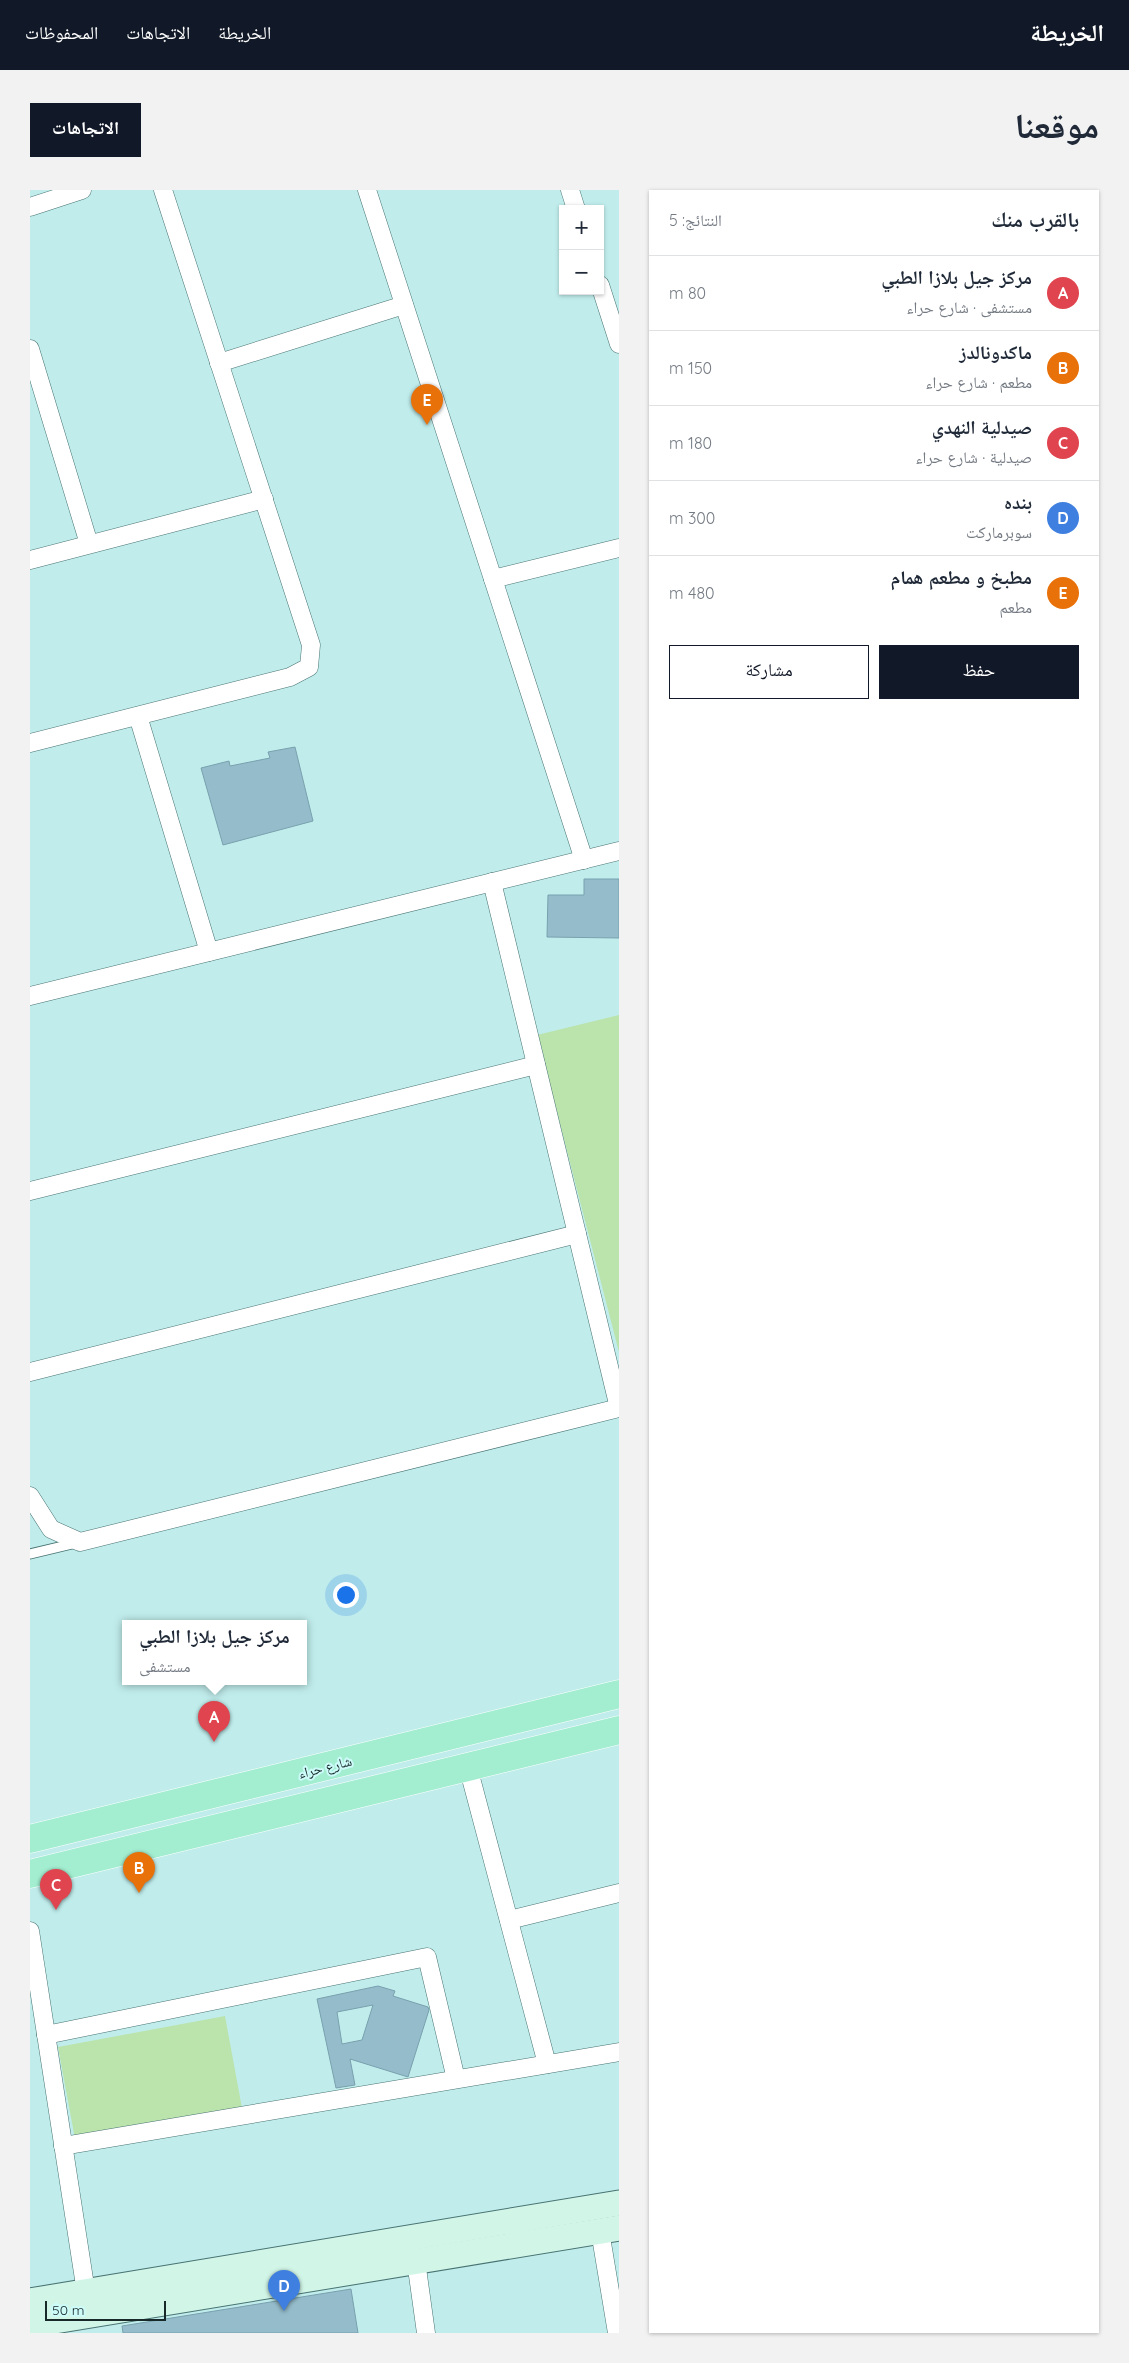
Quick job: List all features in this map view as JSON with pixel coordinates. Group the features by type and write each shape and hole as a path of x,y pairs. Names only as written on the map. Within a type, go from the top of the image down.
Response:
{"main road":[{"name":"شارع حراء","path":"30,1839 619,1694"},
{"path":"30,1874 619,1730"}],"street":[{"path":"30,207 82,190"},
{"path":"30,743 290,677 309,667 311,645 163,190"},
{"path":"367,190 584,860"},
{"path":"570,190 575,205"},
{"path":"604,293 614,313 619,344"},
{"path":"219,363 404,305"},
{"path":"30,349 89,544"},
{"path":"30,560 264,499"},
{"path":"493,579 619,548"},
{"path":"138,716 208,952"},
{"path":"30,996 619,851"},
{"path":"30,1496 51,1529 80,1542 619,1408 492,882"},
{"path":"30,1191 536,1064"},
{"path":"30,1372 577,1234"},
{"path":"468,1767 547,2064"},
{"path":"509,1920 619,1893"},
{"path":"30,1931 86,2292"},
{"path":"46,2035 427,1957 456,2079"},
{"path":"63,2146 619,2052"},
{"path":"30,2301 619,2203"},
{"path":"30,2325 610,2230 617,2333"},
{"path":"416,2262 426,2333"}],"lane":[{"path":"30,1554 80,1542"}],"green space":[{"path":"619,1015 619,1352 537,1035"},
{"path":"225,2016 242,2108 75,2139 58,2047"}],"building":[{"path":"295,747 313,821 223,845 201,768 229,761 230,766 270,758 268,752"},
{"path":"584,879 619,879 619,938 547,937 548,895 584,895"},
{"path":"378,1986 395,1991 393,1996 428,2007 429,2010 408,2077 350,2059 355,2085 336,2088 317,1999","holes":["373,2005 362,2040 342,2044 337,2012"]},
{"path":"351,2289 358,2333 123,2333 122,2326"}],"place":[{"name":"مطبخ و مطعم همام","path":"427,425"},
{"name":"مركز جيل بلازا الطبي","path":"214,1742"},
{"name":"ماكدونالدز","path":"139,1893"},
{"name":"صيدلية النهدي","path":"56,1910"},
{"name":"بنده","path":"284,2311"}]}
